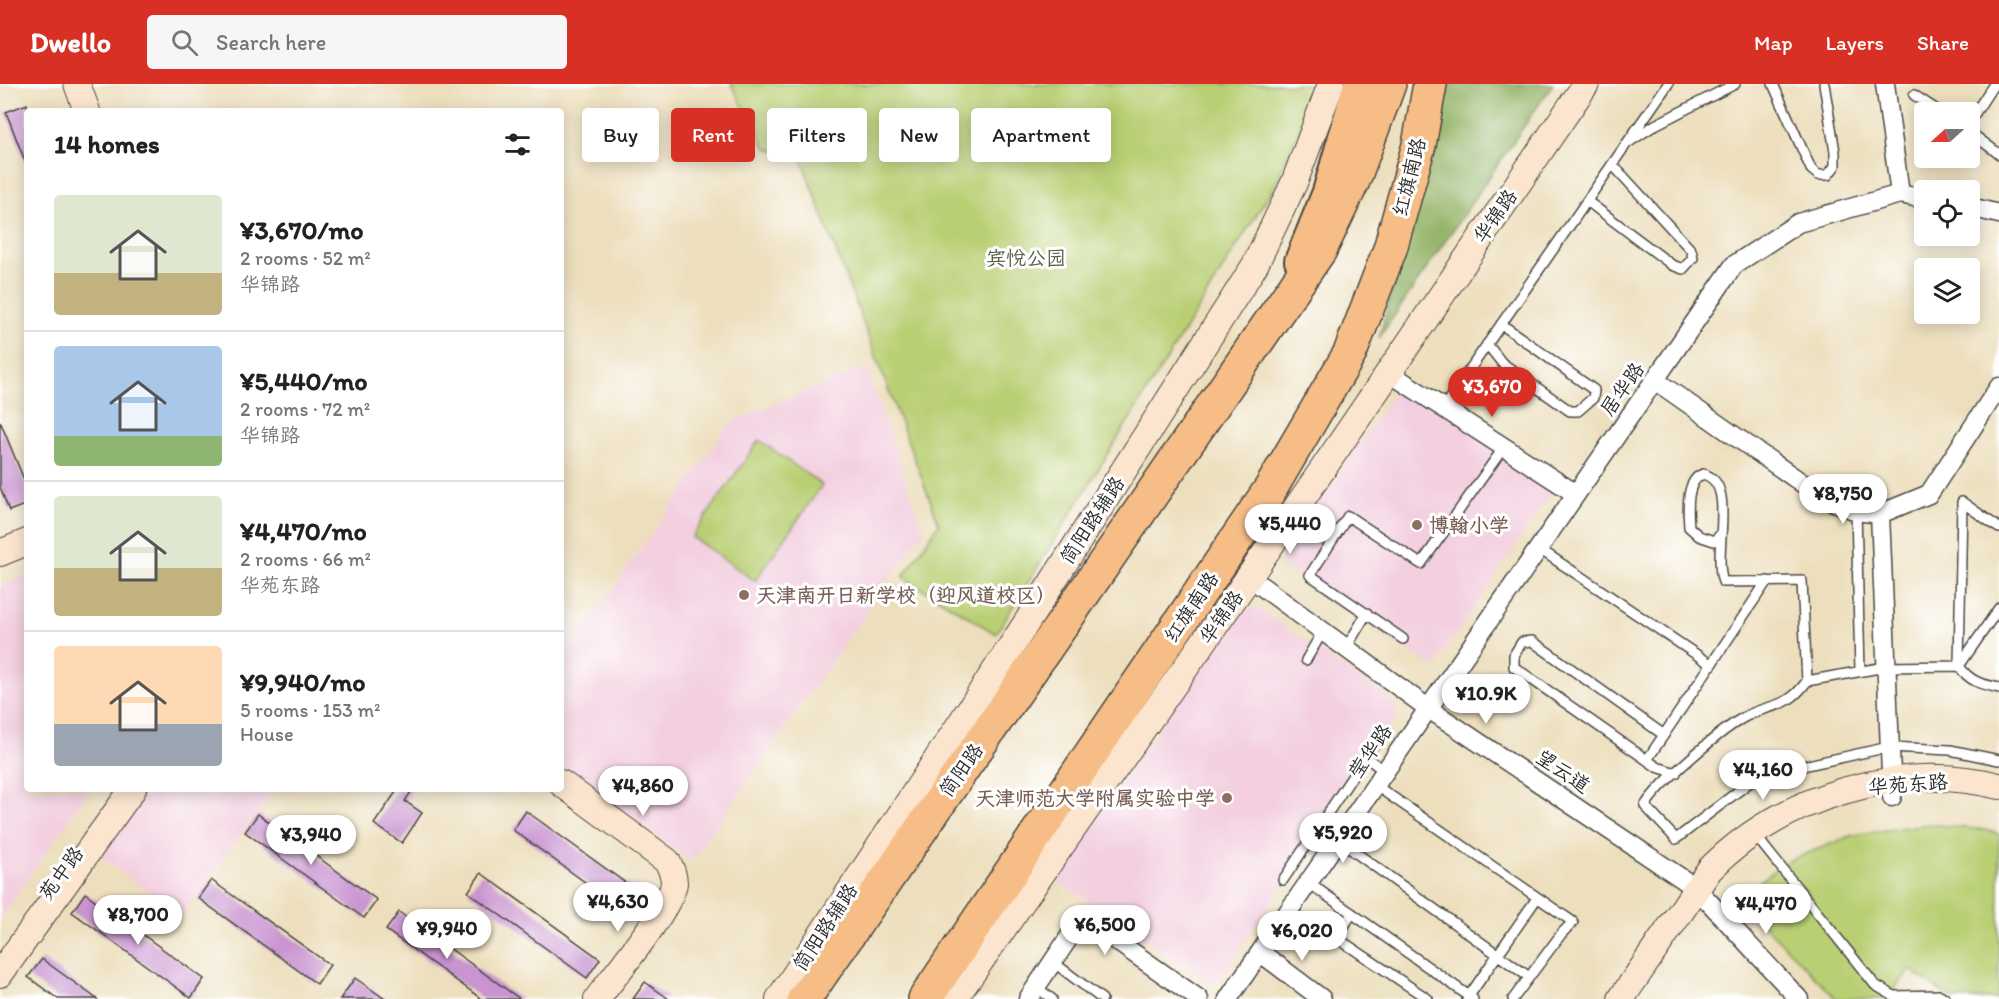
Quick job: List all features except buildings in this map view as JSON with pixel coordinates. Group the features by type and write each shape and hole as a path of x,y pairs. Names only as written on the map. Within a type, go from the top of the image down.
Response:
{"highway":[{"path":"1277,309 1320,250 1353,181 1389,84"},
{"name":"红旗南路","path":"925,999 1271,488 1350,353 1390,249 1419,145 1430,84"},
{"name":"简阳路","path":"804,999 1277,309"}],"main road":[{"path":"1277,309 1327,192 1358,84"}],"street":[{"path":"77,84 86,108"},
{"path":"90,84 99,108"},
{"name":"简阳路辅路","path":"779,999 1014,642 1255,265 1294,183 1331,84"},
{"name":"华锦路","path":"954,999 1249,577 1586,84"},
{"path":"1885,84 1900,194"},
{"name":"居华路","path":"1430,709 1538,548 1656,381 1734,265 1798,223 1900,194 1914,197"},
{"path":"1980,208 1997,209"},
{"path":"1388,372 1576,494"},
{"path":"1656,381 1822,497 1856,511 1880,514 1929,494 1999,387"},
{"path":"1880,514 1891,789"},
{"path":"0,553 24,543"},
{"path":"0,566 24,557"},
{"name":"望云道","path":"1249,577 1430,709 1701,892 1799,999"},
{"name":"莹华路","path":"1228,999 1379,778 1430,709"},
{"name":"华苑东路","path":"1621,999 1701,892 1736,863 1757,838 1891,789 1946,780 1999,786"},
{"path":"564,785 667,861 672,869 674,883 664,906 597,999"},
{"name":"华苑东路","path":"1891,789 1999,803"},
{"name":"苑中路","path":"0,957 121,792"},
{"name":"苑中路","path":"0,974 131,792"},
{"path":"558,792 664,870 674,883"},
{"name":"华苑东路","path":"1635,999 1701,892"},
{"path":"1032,993 1080,921 1088,921 1199,999"},
{"path":"1261,953 1322,999"}],"lane":[{"path":"1443,408 1668,84"},
{"path":"1625,145 1655,125 1735,84"},
{"path":"1773,84 1811,169 1818,175 1828,175 1835,166 1835,152 1824,84"},
{"path":"1980,106 1994,84"},
{"path":"1914,95 1925,102"},
{"path":"1980,140 1999,154"},
{"path":"1587,201 1672,265 1683,269 1693,258 1691,250 1612,164"},
{"path":"1487,344 1502,363 1570,411 1578,411 1593,398 1594,390 1501,324"},
{"path":"1403,639 1310,575 1348,516 1421,564 1504,447"},
{"path":"1720,536 1708,542 1689,527 1690,494 1694,481 1703,474 1719,483 1723,498 1720,536 1720,573 1723,582 1802,581 1807,681 1796,696 1740,720 1652,795 1645,806 1676,839 1758,776 1889,747 1950,750 1999,760"},
{"path":"1999,528 1962,502 1959,666 1967,677 1977,683 1999,688"},
{"path":"1856,511 1860,671"},
{"path":"1538,548 1712,664"},
{"path":"1647,760 1767,581"},
{"path":"1959,666 1996,618 1999,608"},
{"path":"1346,648 1366,614"},
{"path":"1306,660 1323,631"},
{"path":"1664,735 1532,641 1522,642 1514,655 1514,667 1656,767 1676,773"},
{"path":"1807,681 1885,667 1959,666"},
{"path":"1283,880 1376,741"},
{"path":"1366,757 1379,778 1537,898 1573,922 1562,933 1513,999"},
{"path":"1757,838 1875,985 1894,996 1940,995 1946,999"},
{"path":"1338,840 1529,977"},
{"path":"1309,883 1470,998 1537,898"},
{"path":"1352,913 1337,938 1428,999"},
{"path":"1053,962 1102,999"},
{"path":"1032,993 1052,999"}],"shaded area":[{"name":"天津南开日新学校（迎风道校区）","path":"866,367 924,530 691,862 564,767 564,658 731,422"},
{"name":"博翰小学","path":"1401,382 1555,487 1434,668 1279,563"},
{"path":"24,577 24,792 88,792 0,919 0,586"},
{"name":"天津师范大学附属实验中学","path":"1255,607 1395,702 1397,717 1215,985 1056,880 1239,611"},
{"path":"147,792 272,792 180,917 100,856"}],"green space":[{"name":"宾悦公园","path":"731,84 1314,84 1312,97 1275,185 996,634 903,577 939,524 803,162 867,162 867,108 767,108 767,148 755,128 755,108 744,108"},
{"path":"1448,84 1553,84 1379,338"},
{"path":"759,440 822,485 755,581 692,537"},
{"path":"1928,824 1986,830 1999,834 1999,999 1952,999 1910,970 1885,999 1837,999 1737,898 1788,861 1853,835"}],"place":[{"name":"博翰小学","path":"1417,525"},
{"name":"天津南开日新学校（迎风道校区）","path":"744,595"},
{"name":"天津师范大学附属实验中学","path":"1227,798"}]}
